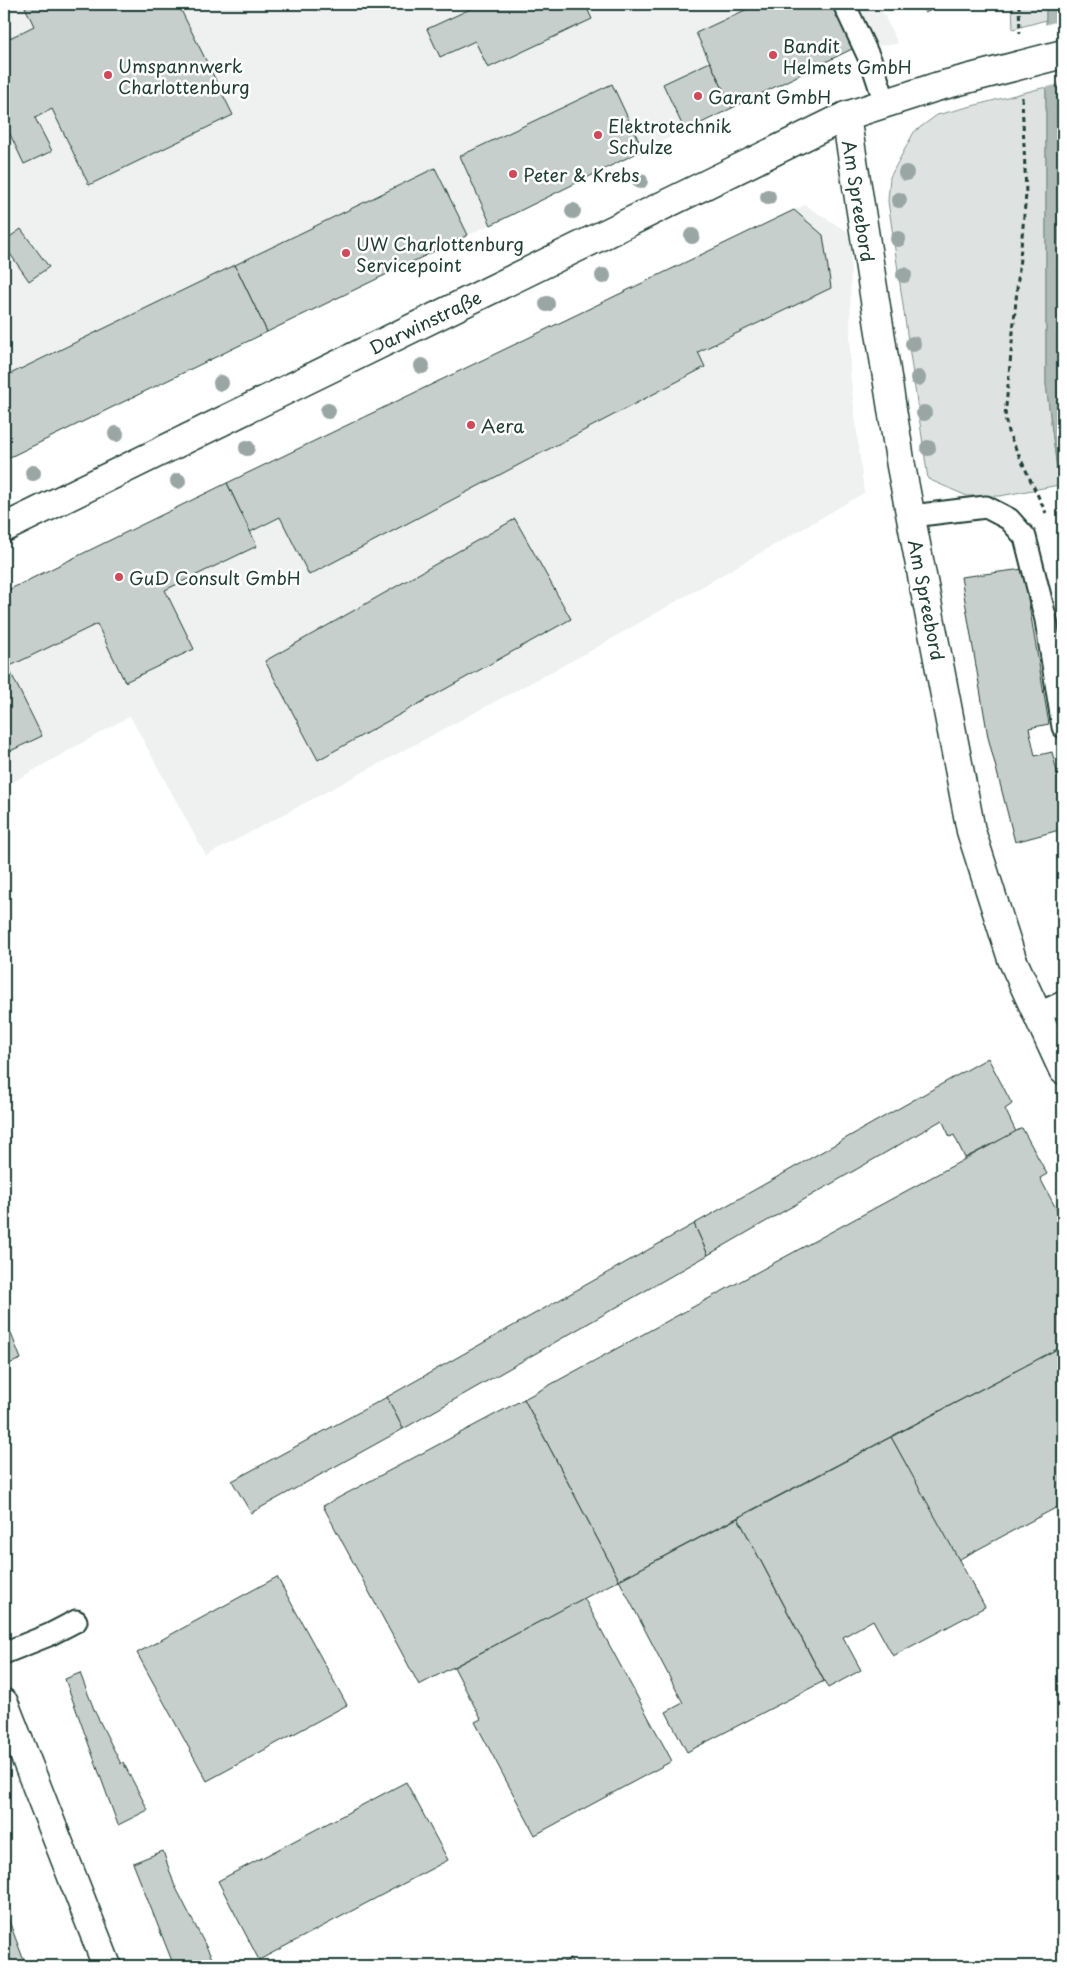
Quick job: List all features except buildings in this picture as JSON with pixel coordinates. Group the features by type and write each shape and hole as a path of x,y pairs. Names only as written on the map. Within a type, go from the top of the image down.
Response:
{"street":[{"name":"Darwinstraße","path":"4,528 846,116 936,87 1063,54"},
{"name":"Am Spreebord","path":"846,116 902,466 971,831 1012,959 1049,1026 1063,1070"},
{"path":"4,1702 107,1966"}],"lane":[{"path":"844,4 873,66 885,104"},
{"path":"912,516 986,507 1009,519 1025,536 1046,620 1063,727"},
{"path":"1049,1026 1063,1002"},
{"path":"4,1653 49,1635 76,1621"}],"path":[{"path":"1019,4 1020,42"},
{"path":"1022,89 1026,194 1005,417 1008,432 1050,521"}],"shaded area":[{"path":"4,4 879,4 898,44 855,48 4,460"},
{"path":"1012,4 1046,4 1046,20 1013,29"},
{"path":"1046,4 1063,4 1063,514 1046,384"},
{"path":"1046,87 1046,384 1059,485 1000,496 967,496 928,479 888,201 890,177 914,132 937,115"},
{"path":"805,205 851,234 850,372 864,493 594,649 206,856 130,716 4,787 4,592"}],"pier":[{"path":"1063,20 1063,83 1044,88 1044,25"}],"place":[{"name":"Bandit Helmets GmbH","path":"773,55"},
{"name":"Umspannwerk Charlottenburg","path":"108,75"},
{"name":"Garant GmbH","path":"698,96"},
{"name":"Elektrotechnik Schulze","path":"598,135"},
{"name":"Peter & Krebs","path":"513,174"},
{"name":"UW Charlottenburg Servicepoint","path":"346,253"},
{"name":"Aera","path":"471,425"},
{"name":"GuD Consult GmbH","path":"119,577"}]}
